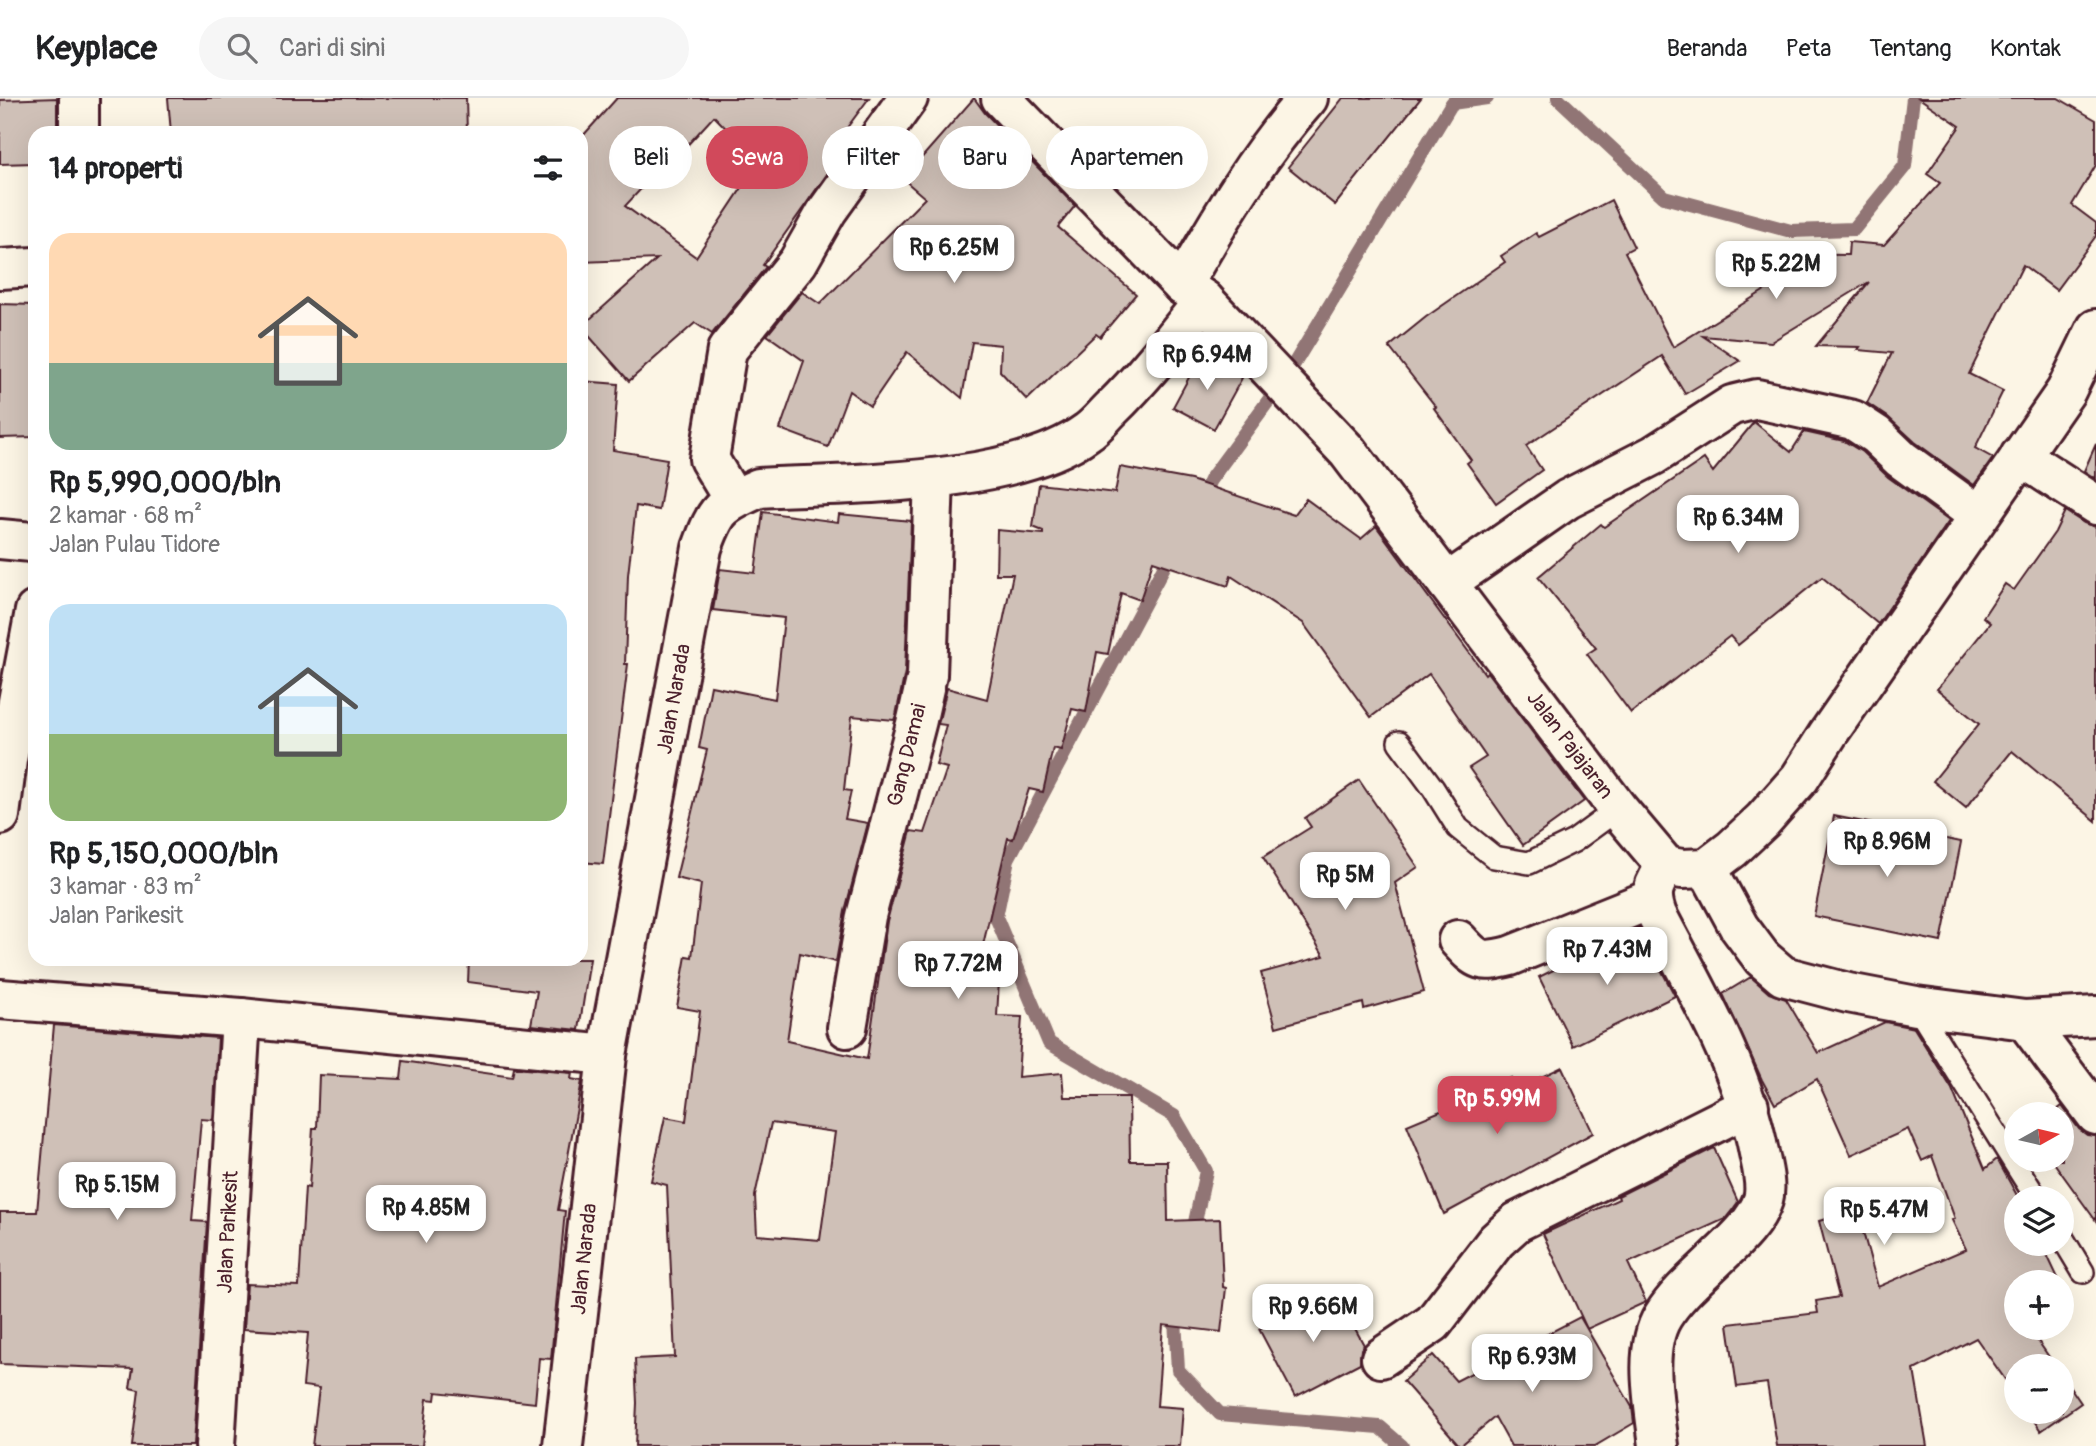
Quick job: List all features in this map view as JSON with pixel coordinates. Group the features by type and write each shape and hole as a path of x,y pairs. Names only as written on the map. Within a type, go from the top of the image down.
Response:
{"street":[{"path":"79,98 79,126"},
{"path":"733,499 709,459 727,350 798,262 827,211 908,98"},
{"name":"Jalan Pajajaran","path":"1001,98 1271,370 1348,452 1618,808 1659,882 1657,915 1724,1042 1749,1106 1763,1174 1763,1198 1755,1217 1662,1317 1654,1342 1652,1377 1660,1446"},
{"name":"Jalan Narada","path":"563,1446 607,1055 702,548 713,517 733,499 759,488 934,478 1047,455 1088,432 1133,388 1193,293 1232,198 1280,129 1308,98"},
{"path":"0,269 28,267"},
{"path":"1458,940 1474,957 1490,961 1510,956 1682,869 1707,867 1732,849 1763,820 1800,778 2066,391 2096,329"},
{"path":"1447,583 1568,499 1654,455 1732,405 1757,399 1853,420 1876,435 1901,459 1979,515"},
{"path":"2020,456 2096,505"},
{"name":"Gang Damai","path":"847,1028 866,916 927,675 934,478"},
{"path":"0,540 28,542"},
{"path":"0,815 21,760 28,686"},
{"path":"1707,867 1739,927 1762,958 1783,976 1848,993 1916,1006 2025,1020 2096,1016"},
{"path":"0,999 241,1018 607,1055"},
{"name":"Jalan Parikesit","path":"215,1446 241,1018"},
{"path":"2025,1020 2096,1115"},
{"path":"1381,1358 1433,1323 1496,1241 1517,1222 1749,1106"}],"lane":[{"path":"1399,742 1458,828 1494,857 1529,863 1574,841 1618,808"},
{"path":"1916,1006 2029,1186"},
{"path":"2074,1256 2084,1272"}],"building":[{"path":"57,98 57,126 28,126 28,163 0,164 0,100"},
{"path":"168,98 466,98 467,126 170,126"},
{"path":"617,98 869,98 848,126 822,126 822,181 763,265 766,267 712,334 695,323 629,381 588,335 588,321 657,259 588,262 588,130"},
{"path":"974,98 998,126 949,126"},
{"path":"1343,98 1421,98 1335,205 1288,167"},
{"path":"1919,98 2058,98 2096,120 2096,165 2072,205 2096,223 2096,236 2056,290 2023,265 1969,374 2003,391 1975,448 1993,458 1974,485 1867,403 1892,353 1858,350 1860,347 1816,346 1869,282 1771,342 1703,336 1740,361 1685,394 1662,356 1526,446 1542,470 1496,503 1467,463 1471,460 1434,408 1436,407 1389,347 1426,317 1505,262 1501,256 1536,233 1539,237 1611,200 1634,247 1625,252 1673,347 1765,290 1765,254 1848,255 1849,242 1884,245 1940,183 1927,174 1960,126"},
{"path":"938,139 938,189 1032,189 1032,162 1046,176 1046,189 1059,189 1075,206 1058,227 1136,294 1100,337 1096,334 1027,400 1000,371 1001,345 972,342 962,398 907,352 870,406 849,391 828,447 780,429 804,361 767,335 802,292 820,304 925,198 915,189 924,189 924,155"},
{"path":"0,304 28,305 28,437 0,438"},
{"path":"1201,355 1242,378 1214,429 1173,407"},
{"path":"588,382 618,384 613,450 667,459 659,510 636,506 628,575 625,664 628,664 603,864 588,863"},
{"path":"1754,422 1791,452 1804,432 1844,441 1862,452 1888,477 1949,521 1878,624 1822,577 1738,645 1730,636 1631,713 1587,654 1596,648 1538,577 1601,524 1604,527 1704,459 1713,472"},
{"path":"2096,444 2096,479 2084,471"},
{"path":"1120,467 1191,480 1294,515 1306,499 1361,539 1376,526 1485,674 1487,672 1584,801 1523,845 1469,768 1486,757 1429,674 1371,717 1303,623 1231,576 1228,586 1153,561 1140,600 1121,593 1108,654 1097,652 1086,712 1072,709 1061,750 1053,748 1043,792 1029,789 1013,839 1008,838 983,945 1001,946 997,1016 1022,1017 1018,1077 1062,1073 1064,1097 1129,1097 1130,1161 1167,1161 1168,1221 1220,1219 1223,1287 1226,1288 1221,1332 1163,1325 1157,1406 1183,1408 1180,1446 635,1446 635,1359 675,1357 667,1185 651,1181 665,1117 686,1121 700,1011 677,1007 686,956 692,957 701,884 676,878 707,750 699,748 711,686 775,699 784,618 713,610 720,569 755,573 763,512 838,522 839,514 911,521 905,672 896,715 894,720 852,716 844,790 851,791 845,819 868,823 845,911 836,962 800,953 787,1041 867,1059 887,921 911,831 925,833 947,768 936,765 946,725 938,724 947,688 987,699 1013,574 996,574 997,530 1043,534 1043,531 1033,527 1039,484 1115,493","holes":["771,1123 835,1132 820,1240 757,1235 755,1196"]},
{"path":"2065,511 2096,527 2096,821 2012,751 1966,808 1933,781 1979,724 1937,689 1990,623 1983,617 2005,584 2014,590 2055,532"},
{"path":"1359,780 1418,867 1395,883 1424,992 1364,1009 1363,1003 1276,1027 1261,973 1324,956 1263,857 1311,827 1305,818"},
{"path":"1834,816 1961,842 1941,942 1814,916"},
{"path":"1639,928 1675,996 1573,1046 1539,977"},
{"path":"590,959 579,1030 531,1025 537,991 468,982 469,966 588,966"},
{"path":"1751,977 1769,993 1786,999 1818,1053 1885,1022 1914,1028 1952,1089 1985,1169 1997,1159 2012,1186 2004,1186 2004,1256 2048,1256 2054,1270 2004,1270 2004,1340 2037,1340 2047,1354 2004,1354 2004,1378 1976,1338 1914,1370 1927,1446 1777,1446 1767,1383 1737,1387 1728,1324 1818,1313 1816,1301 1839,1297 1819,1221 1857,1210 1878,1287 1966,1249 1952,1220 1955,1219 1932,1156 1922,1161 1908,1129 1851,1155 1817,1079 1775,1104 1723,994"},
{"path":"54,1025 218,1038 213,1120 201,1119 192,1221 207,1222 193,1446 132,1446 139,1390 130,1388 133,1369 0,1364 0,1212 37,1212"},
{"path":"403,1061 512,1077 514,1068 572,1073 571,1079 582,1081 558,1210 565,1211 551,1359 539,1358 535,1403 436,1392 435,1400 427,1399 422,1446 312,1446 319,1388 303,1386 308,1333 244,1329 247,1284 299,1286 305,1187 309,1188 313,1128 317,1128 319,1075 401,1079"},
{"path":"1562,1067 1593,1133 1444,1214 1407,1125 1479,1095 1511,1078 1516,1089"},
{"path":"2074,1122 2087,1135 2096,1136 2096,1221 2074,1190 2074,1186 2071,1186 2061,1172 2074,1172"},
{"path":"1714,1148 1738,1202 1725,1219 1628,1263 1646,1302 1587,1329 1543,1234 1619,1199 1618,1196"},
{"path":"1332,1290 1349,1325 1352,1323 1364,1345 1360,1363 1295,1397 1259,1329"},
{"path":"1580,1317 1632,1407 1634,1423 1595,1446 1511,1446 1495,1417 1460,1446 1403,1381 1433,1355 1456,1381"},
{"path":"2074,1393 2081,1403 2074,1408"},
{"path":"2036,1424 2051,1424 2041,1431"}],"waterway":[{"path":"1199,503 1210,480 1288,374 1452,103 1487,98"},
{"path":"1558,98 1664,197 1791,231 1854,229 1905,166 1913,98"},
{"path":"1174,548 1008,859 996,917 1049,1043 1174,1116 1206,1171 1192,1236"},
{"path":"1178,1307 1175,1320 1178,1370 1220,1414 1380,1427 1402,1446"}]}
